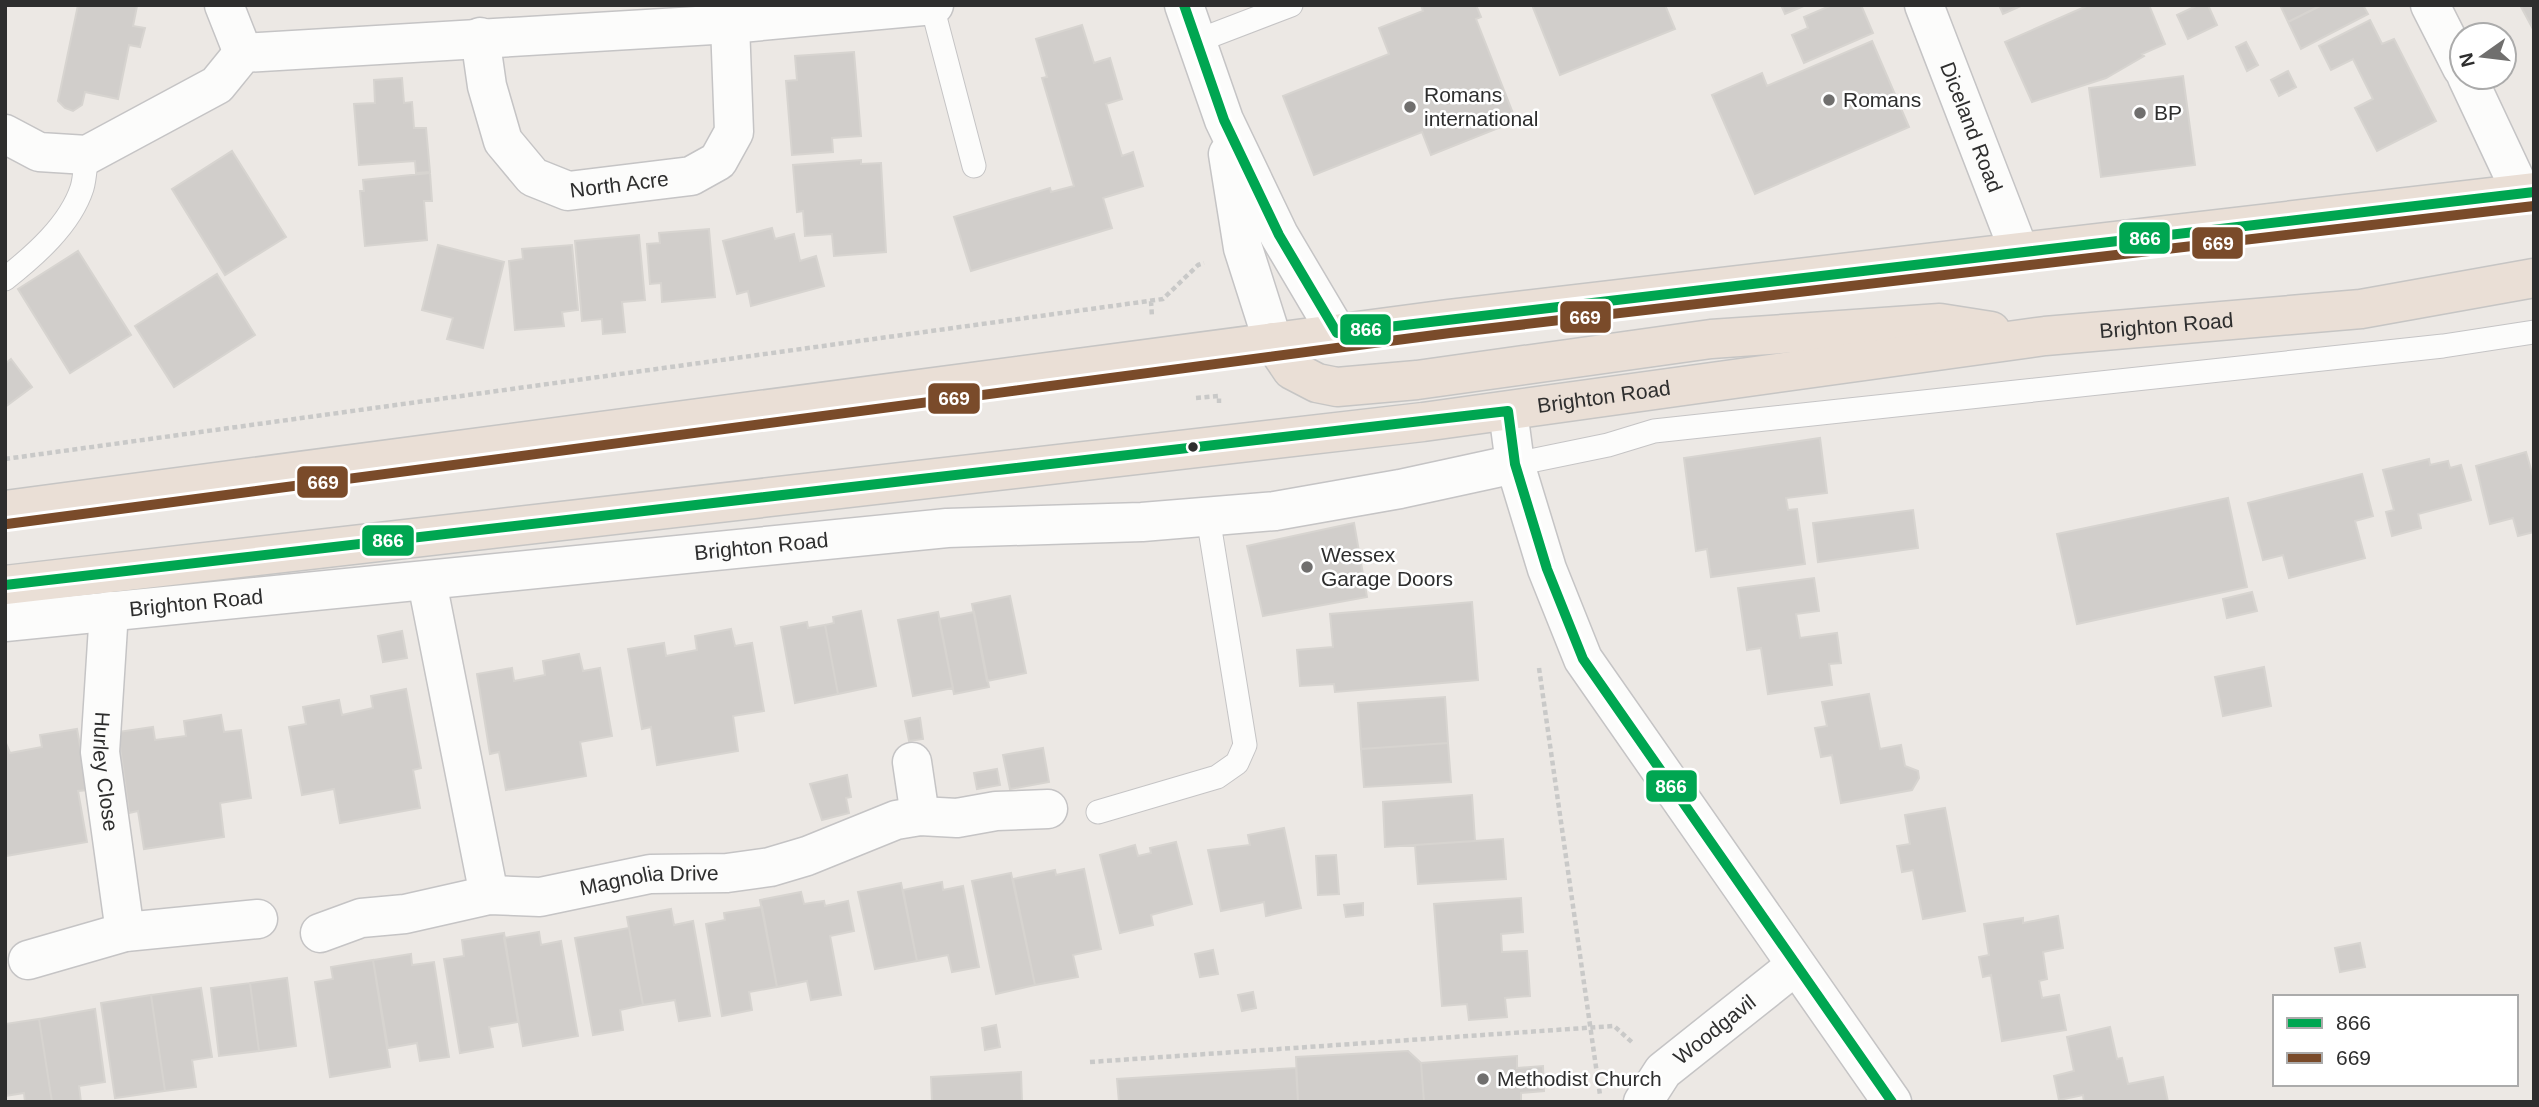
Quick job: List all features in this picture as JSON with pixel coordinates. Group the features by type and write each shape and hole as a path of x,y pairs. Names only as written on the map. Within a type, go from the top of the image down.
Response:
{"highway":[{"path":"5,510 1336,333 2528,193"},
{"name":"Brighton Road","path":"5,585 1508,411 2045,336 2361,309 2534,278"},
{"path":"1273,342 1292,370 1317,383 1337,387 1417,380 1712,339 1940,323 2045,336"}],"street":[{"path":"224,5 243,53"},
{"path":"1184,5 1224,120 1279,235 1336,333"},
{"name":"Diceland Road","path":"1924,5 2019,251"},
{"path":"2430,5 2448,40"},
{"path":"5,134 38,152 87,155 217,85 243,53 730,24 933,6"},
{"name":"North Acre","path":"480,37 487,86 503,141 533,177 568,191 691,176 718,161 734,132 730,24"},
{"path":"2474,91 2528,193"},
{"path":"1224,120 1232,191 1243,248 1273,342"},
{"path":"1508,411 1515,464 1546,569 1583,659 1892,1102"},
{"name":"Brighton Road","path":"5,622 947,528 1142,522 1288,509 1515,464"},
{"path":"427,582 489,895"},
{"name":"Hurley Close","path":"109,611 100,752 125,932"},
{"path":"912,762 920,816"},
{"name":"Magnolia Drive","path":"320,933 361,918 405,914 489,895 540,897 650,874 727,873 770,867 807,856 869,830 920,816 957,818 996,811 1048,809"},
{"path":"28,960 125,932 258,919"},
{"name":"Woodgavil","path":"1653,1086 1795,966"}],"lane":[{"path":"1197,41 1290,5"},
{"path":"933,6 974,166"},
{"path":"5,279 42,250 61,223 82,189 87,155"},
{"path":"1515,464 1608,445 1654,431 2430,348 2534,332"},
{"path":"1098,812 1217,777 1237,763 1245,745 1208,517"}],"path":[{"path":"5,459 1163,299 1198,265"},
{"path":"1538,661 1601,1102"},
{"path":"1090,1062 1614,1026 1653,1086"}],"building":[{"path":"78,5 137,6 133,26 145,28 140,47 129,45 118,99 85,92 82,105 73,111 58,101"},
{"path":"1421,5 1476,5 1481,17 1476,19 1516,121 1431,155 1422,132 1314,175 1283,96 1389,54 1379,28 1423,11"},
{"path":"1532,5 1665,5 1675,29 1560,75"},
{"path":"1781,5 1806,5 1785,14"},
{"path":"1832,5 1861,5 1873,33 1804,63 1792,35 1808,28 1804,17"},
{"path":"1999,5 2023,5 2003,14"},
{"path":"2089,5 2149,5 2165,44 2142,54 2144,56 2106,78 2032,102 2005,42"},
{"path":"2198,5 2208,5 2217,25 2188,39 2177,15"},
{"path":"2280,5 2322,5 2288,22"},
{"path":"2322,5 2363,5 2368,14 2301,49 2288,22"},
{"path":"2520,5 2534,5 2534,31"},
{"path":"2370,20 2382,44 2394,39 2436,121 2377,151 2355,108 2373,99 2353,59 2331,70 2319,46"},
{"path":"1082,25 1094,63 1110,58 1122,99 1106,104 1122,156 1133,152 1143,186 1103,198 1112,228 971,271 954,217 1050,188 1051,192 1074,186 1042,78 1047,77 1036,39"},
{"path":"1872,41 1909,127 1755,194 1712,95 1762,73 1767,86"},
{"path":"2246,42 2258,65 2247,71 2236,47"},
{"path":"854,52 861,136 832,138 833,152 792,155 786,81 797,80 795,56"},
{"path":"2288,71 2296,87 2279,96 2271,80"},
{"path":"2183,76 2195,165 2101,177 2089,88"},
{"path":"402,78 404,103 412,102 414,128 426,128 430,172 416,173 415,161 359,165 354,104 375,103 374,80"},
{"path":"232,151 286,237 225,275 172,189"},
{"path":"861,160 861,164 881,163 886,252 834,256 832,234 805,236 803,211 797,212 793,165"},
{"path":"430,173 432,201 424,201 427,240 365,246 360,191 364,191 363,180"},
{"path":"772,228 775,239 794,234 800,261 816,256 824,286 751,306 748,291 737,294 723,241"},
{"path":"709,229 715,297 662,302 661,283 650,284 647,244 660,243 659,233"},
{"path":"639,235 645,300 622,302 625,332 603,334 602,319 582,321 575,241"},
{"path":"438,245 504,262 483,348 447,339 453,318 422,310"},
{"path":"572,245 578,310 562,312 564,326 515,330 509,261 523,259 522,249"},
{"path":"78,251 131,335 70,373 18,289"},
{"path":"217,274 255,335 174,387 135,326"},
{"path":"11,359 32,387 5,407 5,364"},
{"path":"1820,438 1827,493 1786,498 1788,510 1797,509 1805,564 1711,577 1707,549 1696,551 1684,458"},
{"path":"2526,452 2534,480 2534,532 2518,536 2513,518 2490,524 2476,466"},
{"path":"2429,459 2430,465 2448,461 2450,468 2461,465 2471,500 2418,514 2421,528 2392,536 2386,512 2394,510 2383,470"},
{"path":"2362,474 2373,516 2355,521 2365,558 2289,578 2283,555 2263,560 2248,503"},
{"path":"2228,498 2247,587 2077,624 2057,534"},
{"path":"1913,510 1918,548 1818,562 1813,523"},
{"path":"1354,523 1367,597 1263,616 1247,546"},
{"path":"1814,578 1819,611 1796,614 1800,638 1837,633 1841,663 1829,664 1832,685 1768,694 1761,648 1747,650 1738,588"},
{"path":"2252,592 2257,611 2227,618 2223,599"},
{"path":"1010,596 1026,673 987,681 972,604"},
{"path":"1472,602 1478,680 1335,692 1334,684 1300,686 1297,650 1333,647 1330,614"},
{"path":"861,611 876,686 838,694 825,625 834,623 833,617"},
{"path":"938,612 953,688 913,696 898,620"},
{"path":"974,612 989,687 954,694 939,619"},
{"path":"807,622 808,628 825,625 838,694 795,703 781,627"},
{"path":"731,629 735,646 752,643 764,711 733,716 738,751 657,765 651,727 642,729 628,649 664,643 666,656 697,650 695,636"},
{"path":"402,631 407,658 383,662 378,636"},
{"path":"579,654 583,671 600,668 612,736 580,742 586,776 506,790 499,752 490,754 477,674 512,668 514,681 545,675 543,661"},
{"path":"2264,667 2271,706 2223,716 2215,677"},
{"path":"406,689 421,768 413,770 420,808 340,823 334,789 302,795 289,727 306,724 303,707 339,700 342,715 373,708 371,696"},
{"path":"1869,694 1880,749 1901,745 1905,766 1918,771 1919,778 1912,790 1841,803 1832,755 1821,757 1815,728 1827,726 1822,702"},
{"path":"1445,697 1448,743 1361,749 1358,703"},
{"path":"221,715 224,732 241,730 251,798 220,803 224,837 144,849 138,811 129,813 118,732 153,727 155,740 186,736 184,721"},
{"path":"920,718 923,739 909,741 905,721"},
{"path":"77,729 88,790 78,791 87,842 6,856 5,741 10,753 42,747 40,735"},
{"path":"1448,743 1451,782 1364,787 1361,749"},
{"path":"1043,748 1049,782 1010,789 1003,755"},
{"path":"997,769 1000,785 977,789 974,773"},
{"path":"847,775 851,797 846,798 849,813 822,820 810,784"},
{"path":"1472,795 1475,841 1385,847 1383,802"},
{"path":"1945,808 1965,911 1923,919 1913,870 1902,872 1897,846 1910,844 1905,815"},
{"path":"1284,828 1301,908 1266,916 1264,902 1221,911 1208,850 1250,845 1248,835"},
{"path":"1503,839 1506,879 1418,884 1415,845"},
{"path":"1176,842 1192,904 1151,915 1153,925 1120,933 1100,855 1135,845 1138,856 1151,853 1150,848"},
{"path":"1336,855 1339,894 1318,895 1316,856"},
{"path":"1084,869 1101,949 1073,955 1078,977 1035,985 1013,879 1055,870 1056,875"},
{"path":"1011,873 1035,985 996,994 972,881"},
{"path":"942,882 943,890 963,886 979,967 952,972 948,955 917,961 903,890"},
{"path":"901,883 917,961 875,969 858,892"},
{"path":"801,892 804,904 824,901 825,906 848,901 854,931 830,936 841,995 811,1000 807,981 777,987 760,900"},
{"path":"1521,898 1523,932 1501,934 1502,952 1527,951 1530,996 1505,998 1507,1017 1469,1020 1467,1004 1442,1006 1434,904"},
{"path":"1363,903 1363,915 1346,917 1344,905"},
{"path":"762,907 777,987 749,992 752,1010 722,1016 706,924 725,920 724,913"},
{"path":"671,909 674,925 693,921 710,1016 679,1021 675,1000 643,1005 627,917"},
{"path":"2058,916 2063,948 2043,952 2047,979 2039,981 2042,998 2059,995 2066,1030 2002,1041 1991,975 1983,977 1979,957 1989,955 1984,924 2023,918 2023,923"},
{"path":"629,928 643,1005 620,1010 623,1030 593,1035 575,938"},
{"path":"539,932 541,945 561,941 578,1036 523,1046 504,938"},
{"path":"504,933 518,1022 489,1027 493,1047 460,1053 444,959 464,956 462,940"},
{"path":"2360,943 2365,967 2340,972 2335,948"},
{"path":"1213,950 1218,974 1200,977 1195,954"},
{"path":"411,954 412,965 434,962 449,1057 420,1061 417,1043 388,1048 373,960"},
{"path":"373,960 390,1067 330,1077 315,982 333,979 331,967"},
{"path":"287,978 296,1046 259,1051 250,983"},
{"path":"250,983 259,1051 219,1056 211,988"},
{"path":"201,988 212,1057 192,1060 196,1087 165,1091 151,995"},
{"path":"1253,992 1256,1008 1242,1011 1238,995"},
{"path":"151,995 165,1091 115,1098 101,1003"},
{"path":"95,1009 105,1082 79,1086 81,1102 52,1102 39,1019"},
{"path":"39,1019 52,1102 25,1102 24,1093 5,1096 5,1024"},
{"path":"996,1025 1000,1047 985,1050 982,1028"},
{"path":"2110,1027 2117,1059 2122,1058 2128,1084 2163,1077 2168,1102 2084,1102 2083,1095 2059,1100 2054,1076 2074,1071 2067,1037"},
{"path":"1408,1051 1421,1063 1424,1102 1298,1102 1296,1057"},
{"name":"Methodist Church","path":"1517,1056 1517,1068 1543,1066 1544,1091 1521,1093 1521,1102 1424,1102 1421,1063"},
{"path":"1296,1068 1298,1102 1119,1102 1117,1079"},
{"path":"1021,1072 1022,1102 932,1102 931,1077"}],"transit line":[{"name":"866","path":"1184,5 1224,120 1279,235 1337,333 2534,192"},
{"name":"669","path":"7,524 1450,333 2534,206"},
{"name":"866","path":"5,585 1508,411 1515,464 1547,569 1583,659 1892,1102"}],"place":[{"name":"Romans","path":"1829,100"},
{"name":"Romans international","path":"1410,107"},
{"name":"BP","path":"2140,113"},
{"name":"Wessex Garage Doors","path":"1307,567"},
{"name":"Methodist Church","path":"1483,1079"}]}
